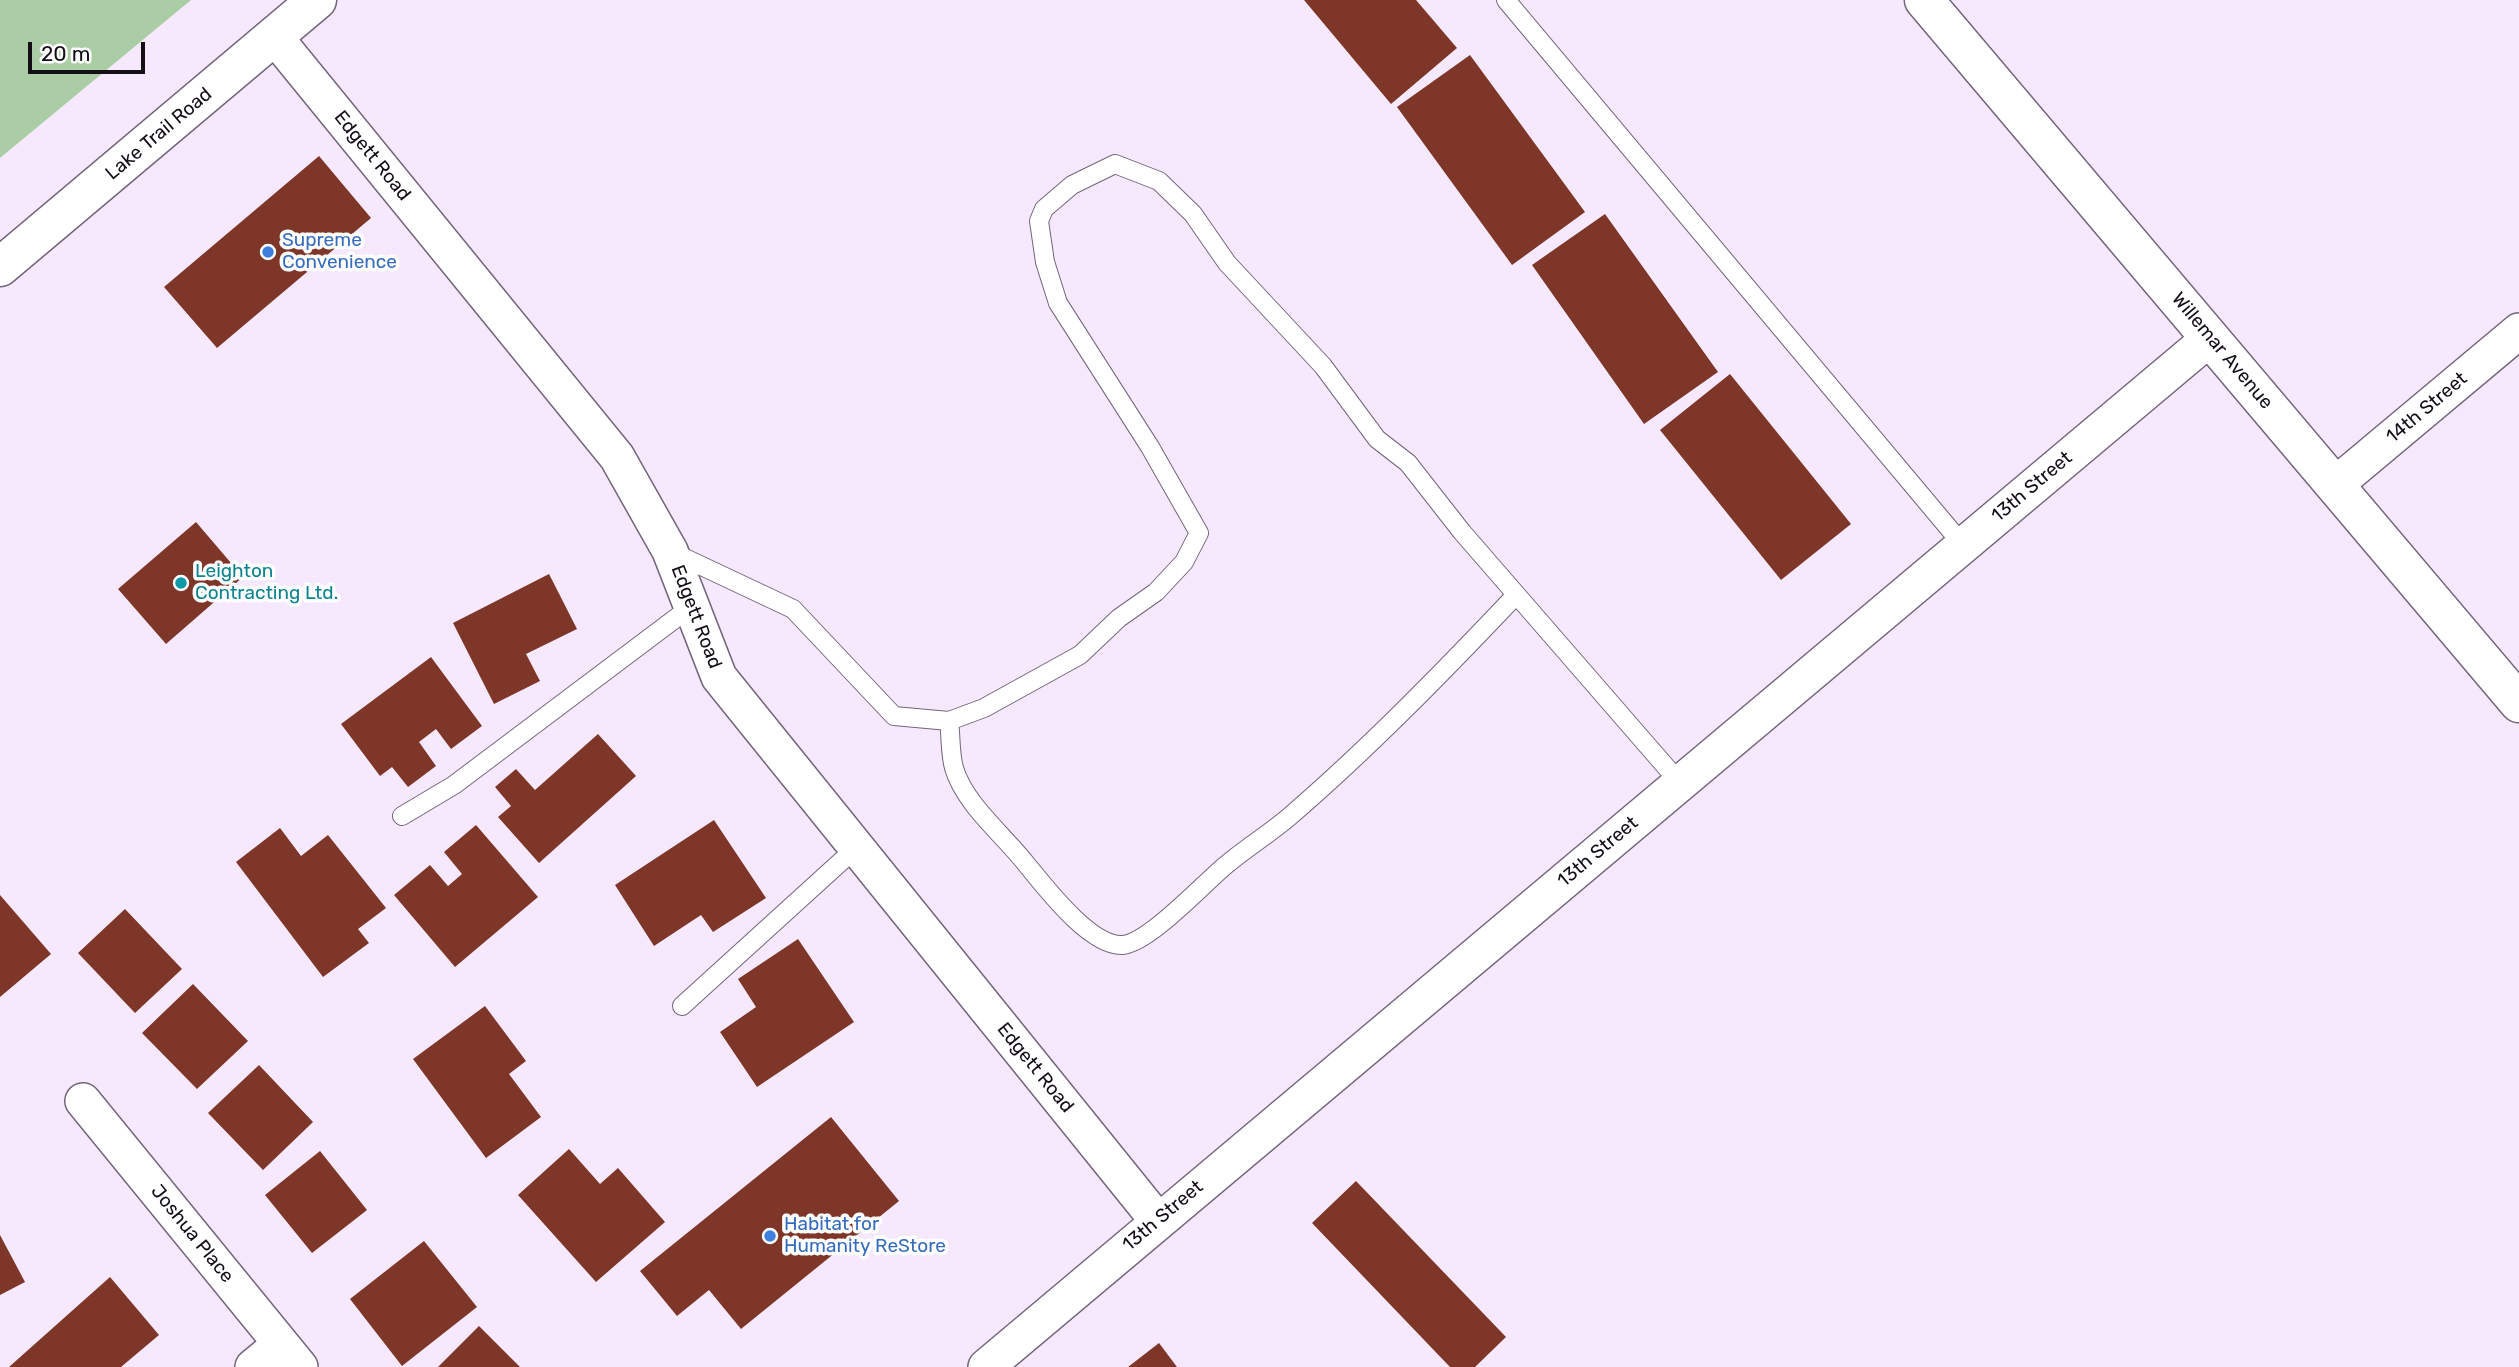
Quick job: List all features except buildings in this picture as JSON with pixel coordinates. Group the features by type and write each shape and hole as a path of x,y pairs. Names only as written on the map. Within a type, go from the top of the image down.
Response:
{"street":[{"name":"Lake Trail Road","path":"0,267 317,0"},
{"name":"Willemar Avenue","path":"1924,0 2519,703"},
{"name":"Edgett Road","path":"274,36 617,457 670,551 719,677 1158,1221"},
{"name":"14th Street","path":"2335,485 2519,331"},
{"name":"13th Street","path":"986,1367 2210,338"},
{"name":"Joshua Place","path":"83,1101 291,1355"},
{"path":"253,1367 291,1355"}],"lane":[{"path":"1506,0 1963,545"},
{"path":"670,551 793,608 894,716 949,721 984,708 1080,655 1119,618 1156,592 1184,562 1199,533 1156,457 1058,303 1045,262 1039,221 1044,209 1072,185 1115,164 1159,181 1193,214 1227,263 1323,366 1377,439 1408,463 1517,595 1680,783"},
{"path":"949,721 954,768 972,802 1059,903 1099,939 1122,945 1140,938 1180,908 1225,866 1289,817 1451,664 1517,595"},
{"path":"402,816 454,785 692,606"},
{"path":"682,1006 857,847"}],"green space":[{"path":"0,0 191,0 0,158"}],"place":[{"name":"Supreme Convenience","path":"268,252"},
{"name":"Leighton Contracting Ltd.","path":"181,583"},
{"name":"Habitat for Humanity ReStore","path":"770,1236"}]}
